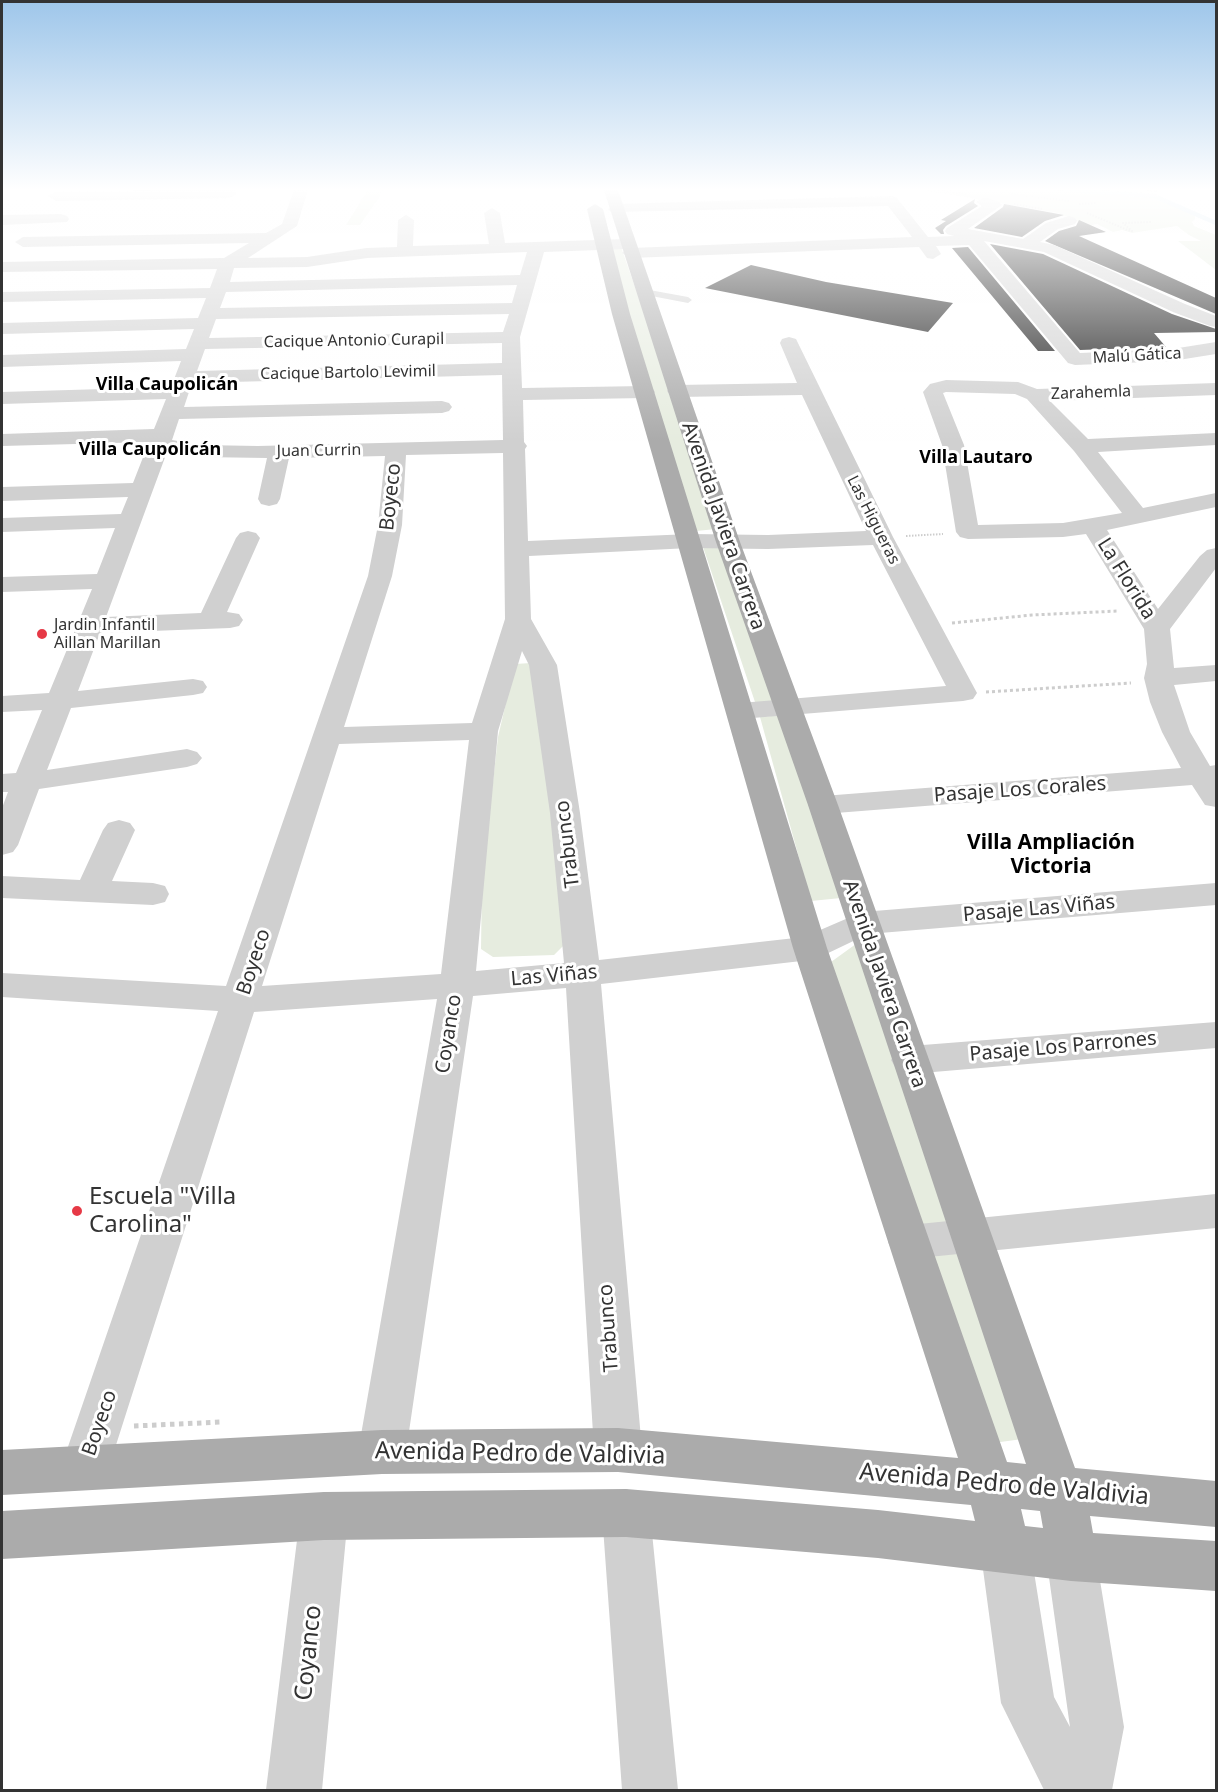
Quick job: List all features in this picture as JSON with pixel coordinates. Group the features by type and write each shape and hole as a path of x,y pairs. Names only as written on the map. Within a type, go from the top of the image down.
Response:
{"main road":[{"name":"Avenida Javiera Carrera","path":"623,274 621,314 810,948 992,1485 1005,1547"},
{"name":"Avenida Javiera Carrera","path":"637,274 728,543 823,805 861,923 1059,1490 1068,1528 1071,1556"},
{"name":"Avenida Pedro de Valdivia","path":"2,1473 382,1452 618,1450 1216,1504"},
{"path":"2,1534 324,1516 626,1514 793,1526 1005,1547 1071,1556 1216,1566"}],"street":[{"path":"2,845 15,782 61,702 224,274"},
{"name":"Trabunco","path":"529,274 511,337 511,394 516,446 518,619 543,665 565,813 583,974 618,1450"},
{"name":"Malú Gática","path":"1005,274 1075,359 1172,356 1216,348"},
{"path":"1106,274 1179,308 1216,321"},
{"path":"2,297 527,280"},
{"path":"2,328 521,308"},
{"name":"Cacique Antonio Curapil","path":"2,361 195,350 511,337"},
{"name":"Las Higueras","path":"789,343 881,537 963,693"},
{"name":"Cacique Bartolo Levimil","path":"178,394 511,369"},
{"name":"Zarahemla","path":"968,532 953,445 933,392 937,388 1023,389 1034,395 1216,389"},
{"path":"677,391 809,389"},
{"path":"511,394 645,392"},
{"path":"2,398 178,394 442,407"},
{"path":"1034,395 1082,446 1137,516"},
{"path":"1082,446 1216,439"},
{"name":"Juan Currin","path":"2,440 161,440 201,451 279,452 516,446"},
{"name":"Boyeco","path":"85,1467 329,736 380,576 390,525 396,450"},
{"path":"269,499 279,452"},
{"path":"2,494 142,490"},
{"path":"968,532 1063,530 1094,526 1216,500"},
{"path":"2,525 130,521"},
{"name":"La Florida","path":"1094,526 1152,620 1161,664 1158,678 1164,702 1172,722 1211,783"},
{"path":"517,549 690,541 728,543 881,537"},
{"path":"90,626 221,620 249,538"},
{"path":"1152,620 1183,592 1216,555"},
{"path":"2,584 107,581"},
{"path":"1183,592 1216,590"},
{"name":"Coyanco","path":"382,1452 457,985 484,731 518,619"},
{"path":"1158,678 1216,673"},
{"path":"2,704 61,702 193,687"},
{"path":"740,711 963,693"},
{"path":"329,736 484,731"},
{"path":"15,782 187,758"},
{"name":"Pasaje Los Corales","path":"823,805 1211,783"},
{"path":"91,891 119,830"},
{"path":"2,887 153,894"},
{"name":"Pasaje Las Viñas","path":"861,923 1216,894"},
{"name":"Las Viñas","path":"2,985 241,1000 457,985 583,974 810,948 861,923"},
{"name":"Pasaje Los Parrones","path":"910,1060 1216,1035"},
{"path":"909,1242 1216,1211"},
{"path":"626,1514 650,1791"},
{"name":"Coyanco","path":"294,1791 324,1516"},
{"name":"Avenida Javiera Carrera","path":"1005,1547 1028,1703 1073,1791"},
{"name":"Avenida Javiera Carrera","path":"1071,1556 1096,1727 1084,1791"}],"lane":[{"path":"645,297 686,301"}],"path":[{"path":"881,537 968,532"},
{"path":"928,625 1032,615 1152,620"},
{"path":"963,693 1134,683 1158,678"}],"shaded area":[{"path":"616,274 630,274 707,493 716,529 696,531"},
{"path":"722,546 777,702 755,702 703,547"},
{"path":"531,663 569,940 554,955 493,957 481,949 482,881 498,737 515,664"},
{"path":"783,715 841,898 811,901 760,717"},
{"path":"860,941 1030,1438 993,1443 831,962"}],"building":[{"path":"734,274 789,274 953,303 928,332 705,288"},
{"path":"973,274 990,274 1055,351 1038,351"},
{"path":"1015,274 1085,274 1172,314 1216,329 1216,332 1154,333 1166,347 1080,350"},
{"path":"1121,274 1162,274 1216,298 1216,314"}],"place":[{"name":"Jardin Infantil Aillan Marillan","path":"42,634"},
{"name":"Escuela \"Villa Carolina\"","path":"77,1211"}],"district":[{"name":"Villa Caupolicán","path":"167,385"},
{"name":"Villa Caupolicán","path":"150,450"},
{"name":"Villa Lautaro","path":"976,458"},
{"name":"Villa Ampliación Victoria","path":"1051,855"}]}
